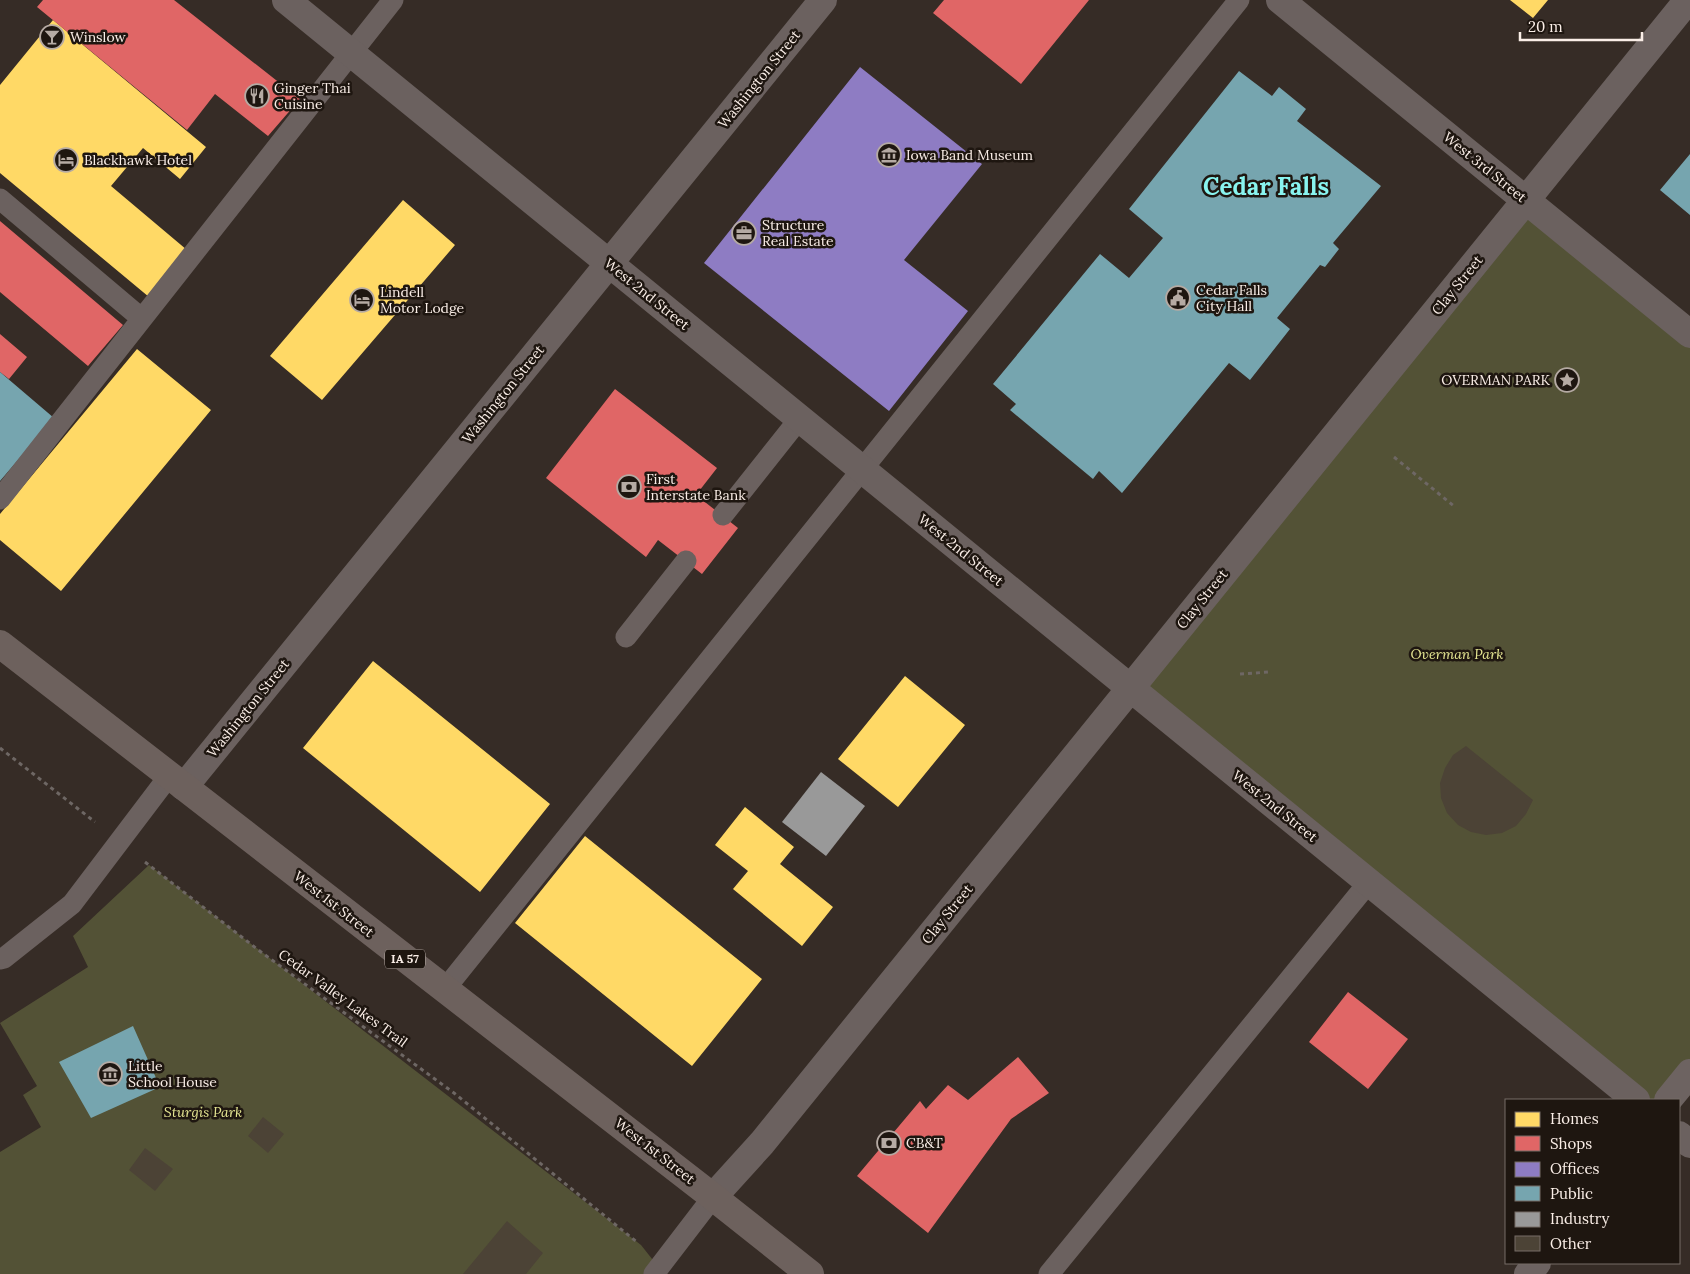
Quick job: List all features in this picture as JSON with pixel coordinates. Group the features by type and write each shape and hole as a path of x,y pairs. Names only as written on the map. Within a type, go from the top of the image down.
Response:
{"main road":[{"name":"West 1st Street","path":"0,644 810,1274"}],"street":[{"name":"West 2nd Street","path":"286,0 1635,1099"},
{"name":"Washington Street","path":"176,782 609,263 823,0"},
{"name":"West 3rd Street","path":"1280,0 1690,334"},
{"name":"Clay Street","path":"713,1197 762,1143 1688,0"},
{"path":"1669,1099 1690,1073"},
{"path":"1680,1136 1690,1144"},
{"path":"1528,1274 1536,1264"}],"lane":[{"path":"0,499 350,52 393,0"},
{"path":"445,989 1239,0"},
{"path":"0,199 141,318"},
{"path":"723,515 800,418"},
{"path":"626,637 686,561"},
{"path":"0,959 4,958 72,904 119,841 176,782"},
{"path":"1049,1274 1369,882"},
{"path":"656,1271 713,1197"}],"path":[{"path":"1394,457 1455,507"},
{"path":"1240,674 1269,672"},
{"name":"Cedar Valley Lakes Trail","path":"0,748 261,952 454,1093 640,1245 656,1271"}],"green space":[{"name":"Overman Park","path":"1526,200 1690,334 1690,1073 1669,1099 1635,1099 1130,688"},
{"name":"Sturgis Park","path":"149,865 641,1245 664,1274 0,1274 0,1152 41,1127 23,1095 37,1086 0,1023 88,967 73,936"}],"building: Homes":[{"path":"1510,0 1548,0 1533,18"},
{"name":"Blackhawk Hotel","path":"53,20 206,147 180,179 143,148 111,186 187,250 149,297 0,173 0,85"},
{"name":"Lindell Motor Lodge","path":"403,200 455,245 322,400 270,356"},
{"path":"137,349 211,410 61,591 0,540 0,514"},
{"path":"373,661 550,804 480,892 303,748"},
{"path":"905,676 965,725 898,807 838,759"},
{"path":"745,807 794,847 780,864 833,907 802,946 733,889 748,871 715,845"},
{"path":"585,836 762,979 692,1066 515,923"}],"building: Shops":[{"path":"43,0 174,0 300,99 268,136 215,94 187,130 37,7"},
{"path":"944,0 1089,0 1021,84 933,13"},
{"path":"0,221 123,325 88,366 0,292"},
{"path":"0,334 27,357 9,379 0,372"},
{"name":"First Interstate Bank","path":"615,389 717,468 696,495 738,528 702,574 658,540 646,557 546,478"},
{"path":"1348,992 1408,1039 1368,1089 1309,1042"},
{"path":"1018,1057 1049,1093 1011,1119 928,1233 857,1176 920,1101 926,1109 948,1085 968,1100"}],"building: Offices":[{"path":"860,67 982,164 904,260 968,311 889,411 704,263"}],"building: Public":[{"name":"Cedar Falls City Hall","path":"1239,71 1272,96 1279,87 1306,109 1297,121 1381,186 1333,243 1339,249 1325,267 1320,265 1277,318 1290,329 1250,380 1229,363 1122,493 1099,471 1093,479 1010,410 1016,404 993,384 1100,254 1129,278 1163,238 1129,209"},
{"path":"1690,154 1690,215 1660,190"},
{"path":"0,372 54,418 0,481"},
{"name":"Little School House","path":"133,1026 160,1087 91,1118 59,1062"}],"building: Industry":[{"path":"821,772 865,806 826,856 782,822"}],"building: Other":[{"path":"1466,746 1533,800 1526,814 1516,826 1502,833 1486,835 1471,832 1458,825 1447,813 1441,798 1440,783 1445,768 1453,755"},
{"path":"263,1117 284,1134 268,1153 248,1136"},
{"path":"145,1148 173,1169 155,1191 129,1170"},
{"path":"507,1221 543,1253 526,1274 463,1274"}],"place":[{"name":"Winslow","path":"52,37"},
{"name":"Ginger Thai Cuisine","path":"257,96"},
{"name":"Iowa Band Museum","path":"889,155"},
{"name":"Blackhawk Hotel","path":"66,160"},
{"name":"Structure Real Estate","path":"744,233"},
{"name":"Cedar Falls City Hall","path":"1178,298"},
{"name":"Lindell Motor Lodge","path":"362,300"},
{"name":"OVERMAN PARK","path":"1567,380"},
{"name":"First Interstate Bank","path":"629,487"},
{"name":"Little School House","path":"110,1074"},
{"name":"CB&T","path":"889,1143"}],"district":[{"name":"Cedar Falls","path":"1266,187"}]}
